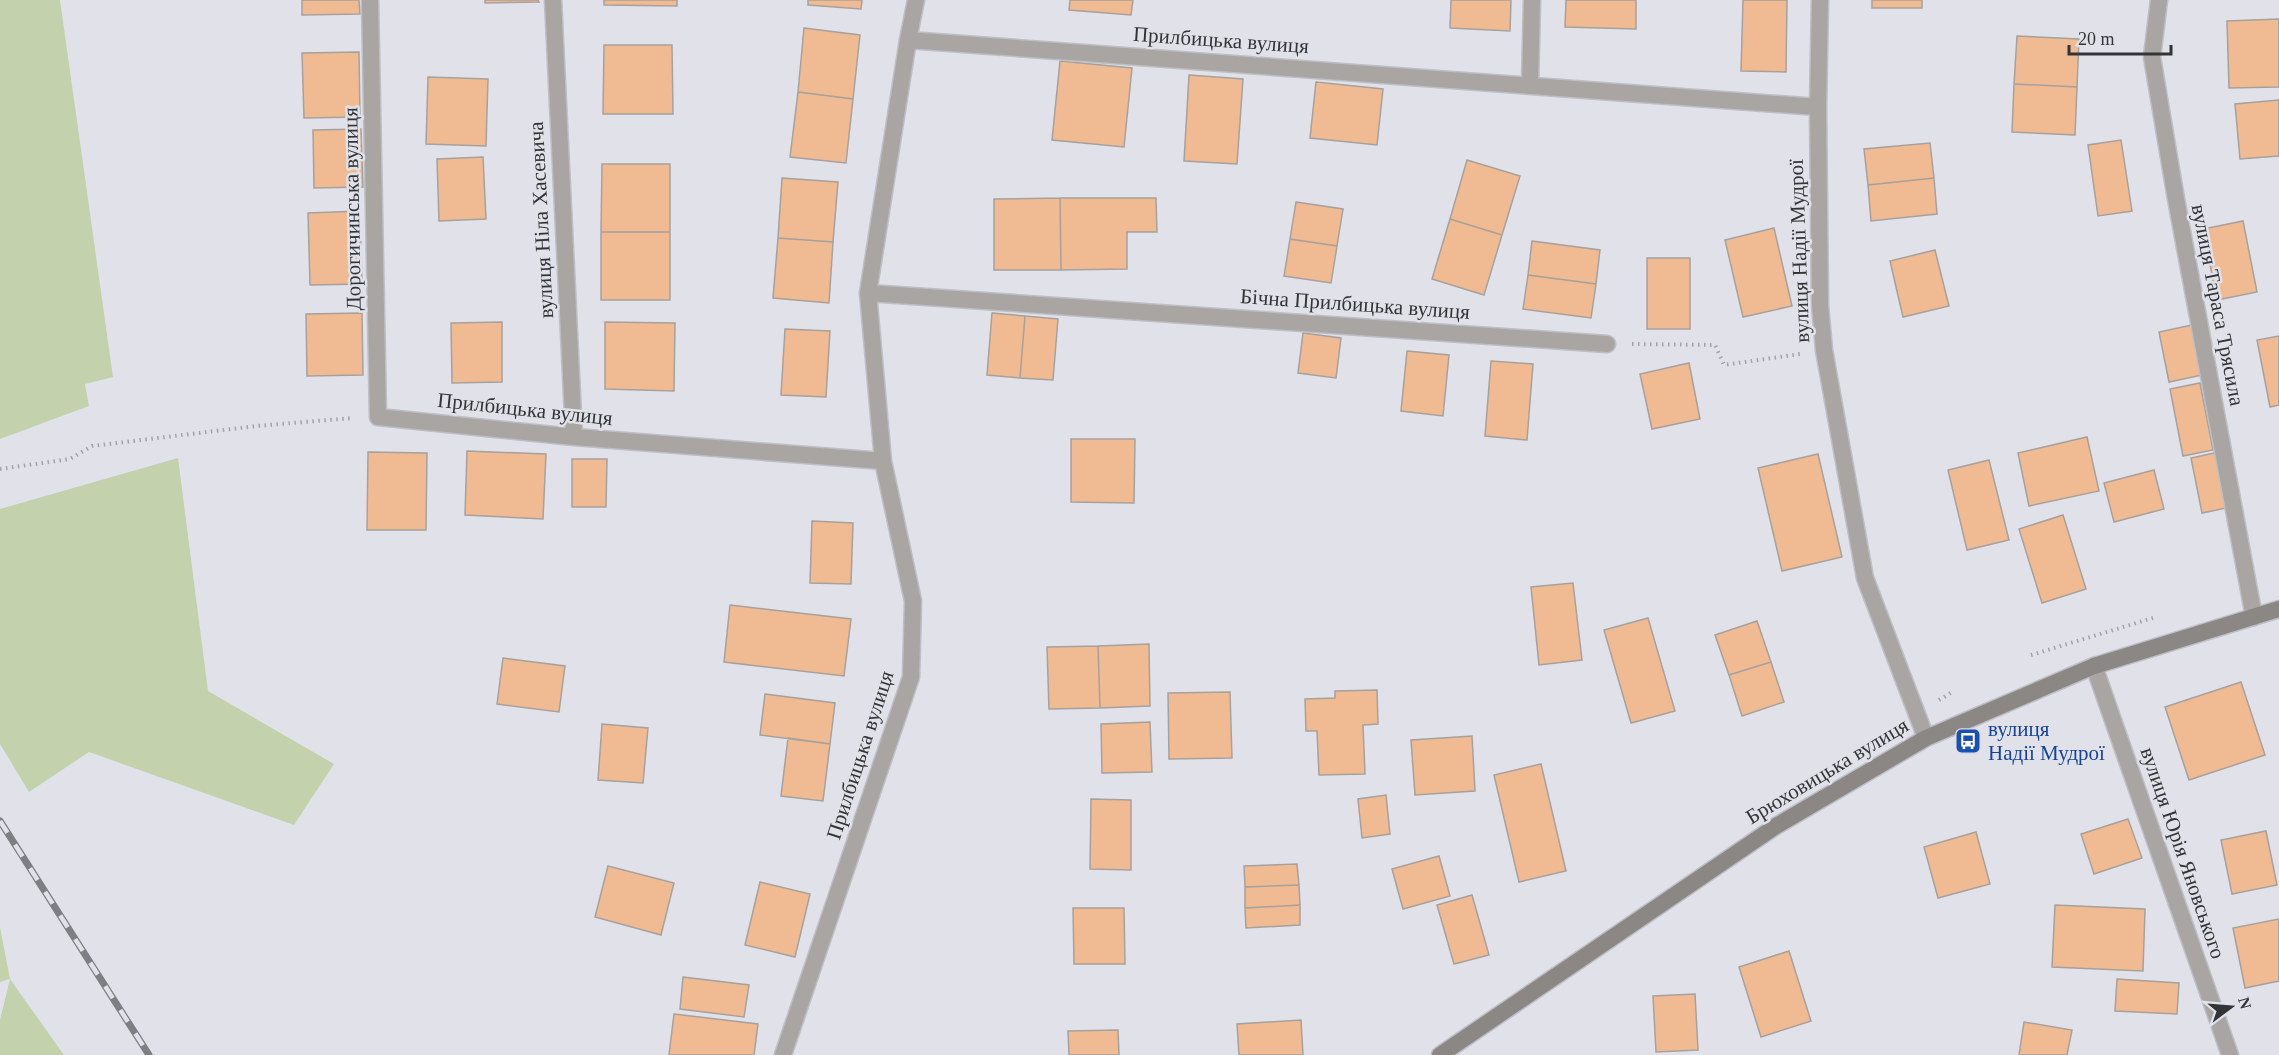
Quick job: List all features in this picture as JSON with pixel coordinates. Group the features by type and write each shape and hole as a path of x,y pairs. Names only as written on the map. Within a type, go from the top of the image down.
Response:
{"main road":[{"name":"Брюховицька вулиця","path":"1440,1055 1776,826 1926,738 2094,666 2279,609"}],"street":[{"name":"Дорогичинська вулиця","path":"370,0 378,417"},
{"name":"вулиця Ніла Хасевича","path":"553,0 574,437"},
{"name":"Прилбицька вулиця","path":"783,1055 911,677 913,601 883,461 868,292 916,0"},
{"path":"1530,85 1532,0"},
{"name":"вулиця Надії Мудрої","path":"1820,0 1818,107 1820,305 1824,350 1865,578 1926,738"},
{"name":"вулиця Тараса Трясила","path":"2159,0 2152,57 2178,211 2254,617"},
{"name":"Прилбицька вулиця","path":"908,40 1818,107"},
{"name":"Бічна Прилбицька вулиця","path":"868,292 1608,344"},
{"name":"Прилбицька вулиця","path":"378,417 574,437 883,461"},
{"name":"вулиця Юрія Яновського","path":"2094,666 2230,1055"}],"path":[{"path":"1608,344 1715,345 1724,365 1824,350"},
{"path":"0,469 70,459 92,446 256,426 378,417"}],"green space":[{"path":"0,0 60,0 113,377 85,384 89,406 0,439"},
{"path":"178,458 208,691 334,764 294,825 89,752 29,792 0,744 0,509"},
{"path":"0,927 10,979 0,982"},
{"path":"10,979 64,1055 0,1055 0,1020"}],"building":[{"path":"302,0 359,0 360,14 302,15"},
{"path":"485,0 538,0 539,2 485,3"},
{"path":"604,0 677,0 677,6 604,5"},
{"path":"808,0 862,0 861,9 808,5"},
{"path":"1070,0 1133,0 1131,15 1069,10"},
{"path":"1451,0 1511,0 1510,31 1450,28"},
{"path":"1566,0 1636,0 1636,29 1565,27"},
{"path":"1743,0 1787,0 1786,72 1741,71"},
{"path":"1872,0 1922,0 1922,8 1872,8"},
{"path":"2279,19 2279,87 2229,88 2227,21"},
{"path":"804,28 860,35 853,99 798,92"},
{"path":"2017,36 2079,39 2077,87 2014,84"},
{"path":"604,45 672,45 673,114 603,114"},
{"path":"359,52 360,117 304,118 302,53"},
{"path":"1060,61 1132,68 1124,147 1052,140"},
{"path":"1189,75 1243,79 1237,164 1184,161"},
{"path":"428,77 488,79 486,146 426,144"},
{"path":"1316,82 1383,89 1377,145 1310,138"},
{"path":"2014,84 2077,87 2075,135 2012,132"},
{"path":"798,92 853,99 846,163 790,157"},
{"path":"2279,100 2279,156 2240,159 2235,104"},
{"path":"361,129 363,187 314,188 313,130"},
{"path":"2121,140 2132,211 2098,216 2088,145"},
{"path":"1930,143 1934,178 1868,185 1864,149"},
{"path":"483,157 486,219 439,221 437,159"},
{"path":"1467,160 1520,176 1502,235 1450,219"},
{"path":"602,164 670,164 670,232 601,232"},
{"path":"782,178 838,182 833,242 778,238"},
{"path":"1934,178 1937,214 1871,221 1868,185"},
{"path":"1060,198 1061,270 994,270 994,199"},
{"path":"1060,198 1156,198 1157,232 1127,232 1127,269 1061,270"},
{"path":"1296,202 1343,209 1337,246 1290,239"},
{"path":"360,211 362,284 310,285 308,213"},
{"path":"1450,219 1502,235 1484,295 1432,279"},
{"path":"2243,221 2257,292 2217,300 2203,229"},
{"path":"1774,228 1792,306 1743,317 1725,240"},
{"path":"601,232 670,232 670,300 601,300"},
{"path":"778,238 833,242 829,303 773,298"},
{"path":"1290,239 1337,246 1331,283 1284,276"},
{"path":"1532,241 1600,250 1596,284 1528,275"},
{"path":"1935,250 1949,306 1903,317 1890,261"},
{"path":"1647,258 1690,258 1690,329 1647,329"},
{"path":"1528,275 1596,284 1591,318 1523,309"},
{"path":"362,313 363,375 307,376 306,314"},
{"path":"992,313 1025,316 1020,378 987,375"},
{"path":"1025,316 1058,319 1053,380 1020,378"},
{"path":"502,322 502,382 452,383 451,323"},
{"path":"605,322 675,323 674,391 605,389"},
{"path":"2197,324 2207,374 2169,382 2159,332"},
{"path":"785,329 830,331 826,397 781,395"},
{"path":"1303,333 1341,338 1336,378 1298,373"},
{"path":"2279,336 2279,405 2270,407 2257,340"},
{"path":"1407,351 1449,355 1443,416 1401,411"},
{"path":"1491,361 1533,364 1527,440 1485,436"},
{"path":"1689,363 1700,419 1652,429 1640,374"},
{"path":"2200,383 2213,450 2183,456 2170,389"},
{"path":"2087,437 2099,491 2029,506 2018,453"},
{"path":"1071,439 1135,439 1134,503 1071,502"},
{"path":"467,451 546,454 543,519 465,515"},
{"path":"368,452 427,453 426,530 367,530"},
{"path":"2219,452 2231,507 2202,513 2191,458"},
{"path":"1818,454 1842,557 1782,571 1758,468"},
{"path":"572,459 607,459 606,507 572,507"},
{"path":"1989,460 2009,540 1967,550 1948,470"},
{"path":"2154,470 2164,509 2114,522 2104,483"},
{"path":"2063,515 2086,589 2042,603 2019,529"},
{"path":"812,521 853,523 851,584 810,583"},
{"path":"1573,583 1582,660 1539,665 1531,587"},
{"path":"730,605 851,619 844,676 724,662"},
{"path":"1648,618 1675,711 1631,723 1604,630"},
{"path":"1757,621 1771,662 1729,675 1715,635"},
{"path":"1149,644 1150,706 1100,708 1098,646"},
{"path":"1098,646 1100,708 1049,709 1047,647"},
{"path":"503,658 565,666 559,712 497,704"},
{"path":"1771,662 1784,702 1742,716 1729,675"},
{"path":"2241,682 2265,755 2189,780 2165,707"},
{"path":"1377,690 1378,724 1363,725 1365,774 1319,775 1317,731 1306,731 1305,699 1335,698 1335,691"},
{"path":"1230,692 1232,758 1169,759 1168,693"},
{"path":"765,694 835,703 830,744 760,735"},
{"path":"1150,722 1152,772 1102,773 1101,724"},
{"path":"602,724 648,728 643,783 598,780"},
{"path":"1472,736 1475,791 1415,795 1411,740"},
{"path":"788,738 830,744 823,801 781,796"},
{"path":"1541,764 1566,871 1519,882 1494,775"},
{"path":"1386,795 1390,834 1362,838 1358,799"},
{"path":"1091,799 1131,800 1131,870 1090,869"},
{"path":"2128,819 2142,858 2094,874 2081,834"},
{"path":"2266,831 2277,885 2232,894 2221,840"},
{"path":"1976,832 1990,884 1938,898 1924,847"},
{"path":"1439,856 1450,896 1403,909 1392,869"},
{"path":"1297,864 1299,885 1245,887 1244,866"},
{"path":"608,866 674,883 661,935 595,917"},
{"path":"760,882 810,894 795,957 745,945"},
{"path":"1299,885 1300,905 1245,908 1245,887"},
{"path":"1472,895 1489,955 1454,964 1437,905"},
{"path":"1300,905 1300,925 1246,928 1245,908"},
{"path":"2055,905 2145,909 2143,971 2052,967"},
{"path":"1073,908 1124,908 1125,964 1074,964"},
{"path":"2279,919 2279,981 2245,988 2233,928"},
{"path":"1789,951 1811,1021 1761,1037 1739,967"},
{"path":"683,977 749,985 744,1017 680,1009"},
{"path":"2117,979 2179,983 2177,1014 2115,1011"},
{"path":"1695,994 1698,1050 1656,1052 1653,996"},
{"path":"674,1014 758,1024 754,1055 669,1055"},
{"path":"1301,1020 1303,1055 1239,1055 1237,1024"},
{"path":"2024,1022 2072,1030 2067,1055 2019,1055"},
{"path":"1118,1030 1119,1055 1069,1055 1068,1031"}],"railway":[{"path":"0,821 149,1055"}],"place":[{"name":"вулиця Надії Мудрої","path":"1968,741"}]}
